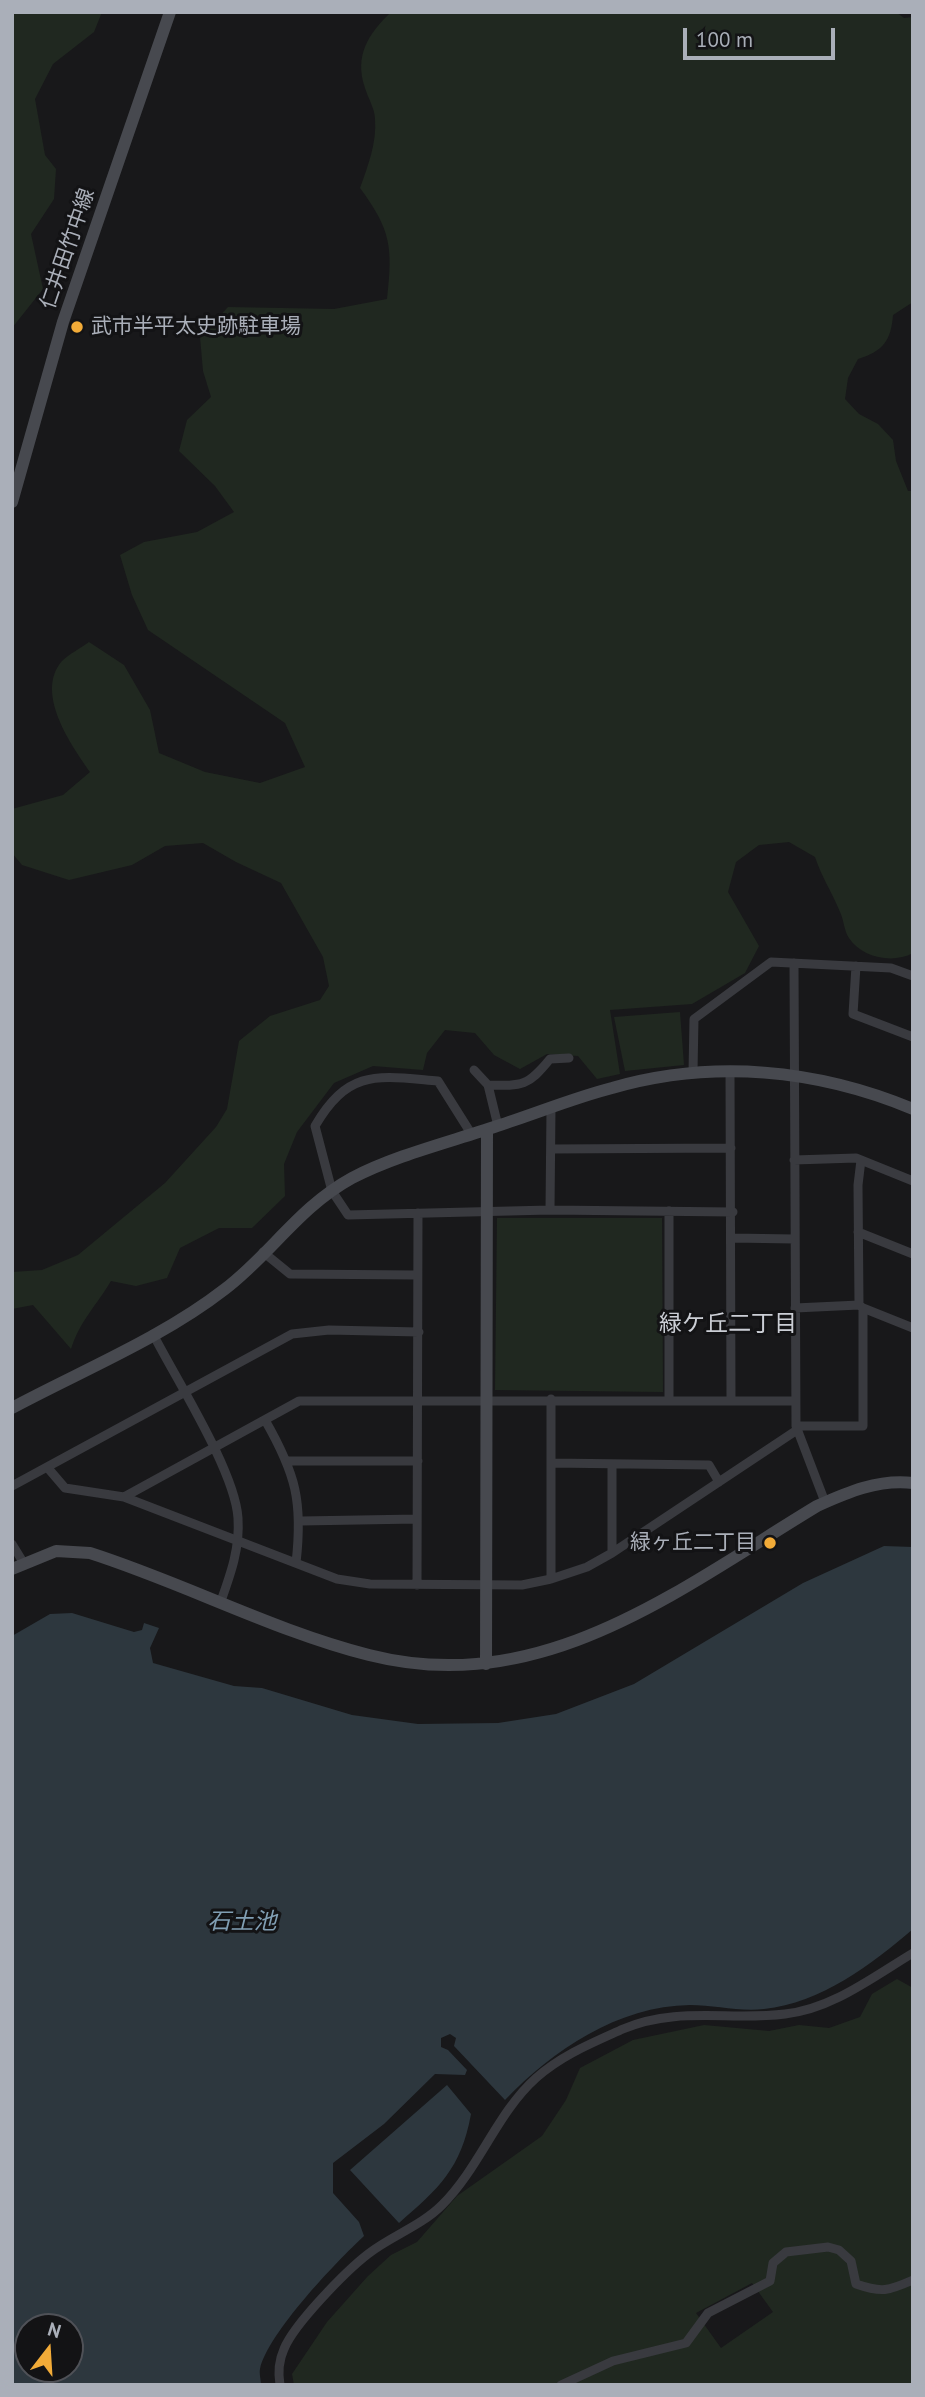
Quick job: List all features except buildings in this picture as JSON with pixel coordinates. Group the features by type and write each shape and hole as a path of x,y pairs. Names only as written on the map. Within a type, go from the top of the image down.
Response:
{"street":[{"name":"仁井田竹中線","path":"12,502 63,322 170,12"},
{"path":"693,1072 694,1019 771,962 891,968 913,976"},
{"path":"794,963 795,1401 797,1428 825,1502"},
{"path":"856,966 853,1014 913,1037"},
{"path":"488,1085 520,1085 532,1081 550,1059 569,1058"},
{"path":"474,1069 488,1085 493,1128 487,1211 486,1664"},
{"path":"730,1071 733,1212 731,1401"},
{"path":"14,1405 153,1334 225,1289 298,1216 355,1177 551,1108 612,1088 693,1072 730,1071 794,1075 836,1082 875,1093 913,1109"},
{"path":"472,1135 438,1081 377,1076 338,1093 314,1126 332,1191 348,1215 550,1210 733,1212"},
{"path":"550,1210 551,1108"},
{"path":"551,1149 732,1149"},
{"path":"794,1160 861,1160 913,1181"},
{"path":"47,1467 65,1488 124,1497 337,1579 370,1584 522,1585 587,1567 797,1428 863,1426 858,1232 861,1160"},
{"path":"669,1211 669,1400"},
{"path":"417,1585 418,1213"},
{"path":"858,1232 913,1254"},
{"path":"732,1238 794,1239"},
{"path":"263,1252 290,1274 416,1275"},
{"path":"795,1308 861,1306 913,1328"},
{"path":"12,1486 292,1334 329,1330 419,1332"},
{"path":"153,1334 214,1449 238,1515 238,1542 234,1566 220,1601"},
{"path":"551,1399 551,1579"},
{"path":"124,1497 299,1401 795,1401"},
{"path":"265,1420 289,1461 300,1521 296,1563"},
{"path":"289,1461 418,1461"},
{"path":"551,1463 709,1465 719,1482"},
{"path":"611,1553 612,1464"},
{"path":"12,1544 18,1565 55,1551 90,1553 370,1655 432,1664 486,1664 537,1655 611,1627 644,1611 825,1502 870,1485 913,1483"},
{"path":"300,1521 417,1519"},
{"path":"280,2385 278,2373 284,2347 302,2322 369,2253 425,2219 457,2190 516,2101 536,2078 559,2059 627,2028 657,2018 689,2014 768,2015 803,2011 853,1989 913,1954"},
{"path":"561,2385 613,2361 686,2343 709,2313 770,2281 773,2263 786,2252 828,2246 839,2250 851,2261 856,2284 873,2290 886,2292 913,2280"}],"shaded area":[{"path":"12,12 102,12 94,32 53,64 35,99 45,155 56,169 54,199 31,234 43,289 12,328"},
{"path":"391,12 896,12 904,18 913,17 913,302 893,315 890,332 884,344 858,359 848,378 845,399 859,414 878,424 893,440 896,461 908,491 913,491 913,953 887,958 862,950 847,935 815,857 789,842 759,845 736,862 728,892 759,946 745,973 692,1004 610,1010 620,1074 597,1079 578,1056 547,1054 520,1069 494,1055 475,1033 445,1030 427,1053 423,1070 373,1066 334,1083 297,1132 284,1164 285,1196 252,1228 219,1228 180,1248 167,1278 136,1286 111,1281 84,1322 71,1349 33,1305 12,1309 12,1272 42,1270 78,1255 165,1183 216,1127 227,1109 239,1041 270,1016 320,1000 329,986 323,957 281,883 203,843 165,846 132,865 69,880 22,865 12,853 12,809 63,795 90,772 59,719 52,688 54,674 62,661 89,642 124,665 150,710 159,753 205,772 260,783 305,767 285,723 148,630 132,595 120,555 144,542 197,532 234,512 215,486 179,451 187,420 211,397 203,371 200,337 228,307 334,309 387,299 390,266 387,240 378,216 360,188 375,136 374,111 365,88 361,66 365,46 370,37"},
{"path":"680,1012 684,1065 625,1071 614,1017"},
{"path":"497,1218 662,1218 663,1392 495,1390"},
{"path":"897,1979 913,1988 913,2385 294,2385 292,2374 327,2322 368,2276 391,2255 417,2242 457,2196 542,2136 566,2100 580,2068 633,2040 704,2025 769,2031 799,2025 829,2028 860,2017 872,1994","holes":["752,2283 773,2312 721,2348 696,2313"]}],"water":[{"name":"石土池","path":"884,1546 913,1547 913,1929 862,1969 825,1991 805,1999 755,2010 690,2005 663,2007 612,2022 588,2034 544,2064 505,2100 454,2046 456,2038 450,2034 441,2038 441,2047 448,2050 467,2070 465,2075 435,2074 384,2124 333,2163 333,2193 359,2222 364,2236 337,2262 289,2318 266,2354 260,2369 261,2385 12,2385 12,1636 50,1614 72,1613 134,1632 142,1630 144,1623 159,1628 150,1648 153,1663 234,1686 262,1688 352,1715 418,1724 498,1723 556,1714 634,1684 803,1583"},
{"path":"447,2085 471,2114 467,2133 454,2163 437,2188 399,2223 350,2170"}],"place":[{"name":"武市半平太史跡駐車場","path":"77,327"},
{"name":"緑ヶ丘二丁目","path":"770,1543"}],"district":[{"name":"緑ケ丘二丁目","path":"728,1324"}]}
